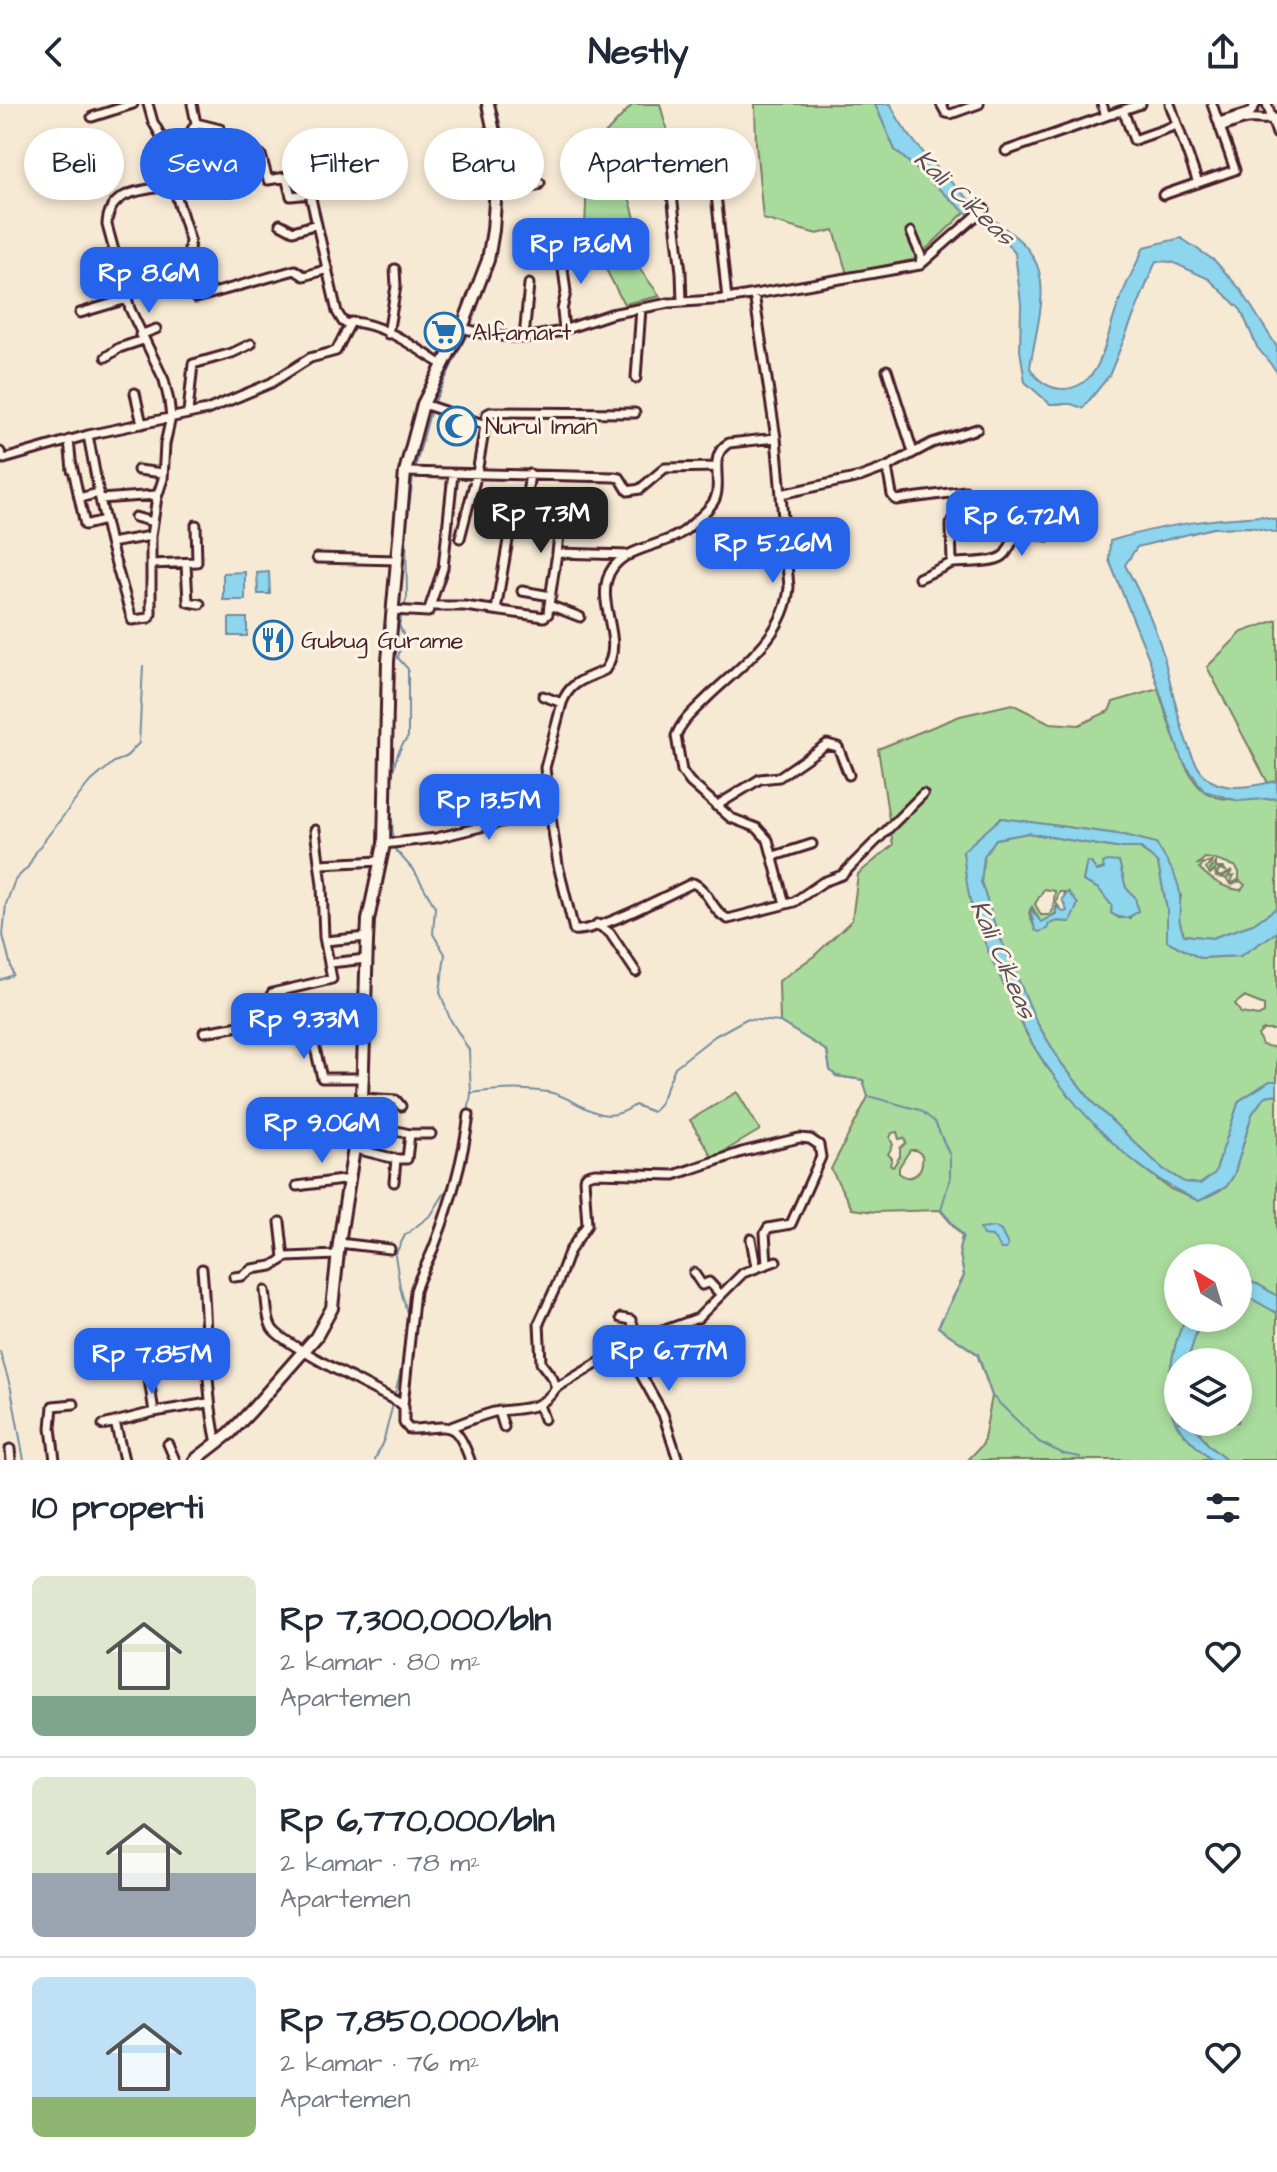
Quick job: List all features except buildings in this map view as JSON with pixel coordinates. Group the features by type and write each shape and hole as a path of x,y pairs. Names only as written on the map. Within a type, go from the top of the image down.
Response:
{"main road":[{"path":"488,104 493,128"},
{"path":"195,1460 251,1411 316,1337 332,1308 364,1078 367,937 381,861 392,843 388,661 399,610 397,560 405,472 423,404 466,329 488,260 498,200"}],"street":[{"path":"92,117 133,104"},
{"path":"148,104 157,128"},
{"path":"192,104 196,123 193,128"},
{"path":"941,104 946,113 951,114 979,104"},
{"path":"1102,104 1106,116"},
{"path":"1006,151 1141,104"},
{"path":"1170,104 1198,183"},
{"path":"1163,195 1235,170 1212,104"},
{"path":"1220,125 1251,112 1256,104"},
{"path":"1267,104 1277,134"},
{"path":"1123,110 1134,140 1177,125"},
{"path":"1220,125 1274,118"},
{"path":"196,123 220,129 224,157 227,159 261,155 268,180 286,177 291,196 310,194 337,312 343,322 355,322 388,334 444,366"},
{"path":"682,302 671,186 685,143 701,138 719,138 716,194 727,299"},
{"path":"88,435 129,617 132,620 150,616 151,536 171,417 164,380 127,299 107,225 108,209 123,196 140,192"},
{"path":"178,200 190,240 190,288 194,297 295,270 304,276 328,269"},
{"path":"466,329 489,335 524,338 641,308 727,299 920,265 984,209"},
{"path":"280,224 293,231 317,224"},
{"path":"911,232 921,256 920,265"},
{"path":"560,246 566,292 562,310 564,330"},
{"path":"388,334 396,286 395,269"},
{"path":"524,338 529,284"},
{"path":"754,294 776,438 789,587 779,623 768,639 688,716 676,736 682,771 690,782 716,806 738,822 759,830 768,840 785,904"},
{"path":"80,313 127,299"},
{"path":"636,378 641,308"},
{"path":"0,452 4,459 88,435 207,410 271,383 310,358 336,351 349,324"},
{"path":"106,357 156,329"},
{"path":"188,412 193,364 251,344"},
{"path":"887,370 913,452"},
{"path":"135,393 142,424"},
{"path":"423,404 486,425"},
{"path":"460,538 477,473 486,417 491,412 635,413"},
{"path":"781,494 860,477 887,467 932,443 977,429"},
{"path":"557,553 629,555 674,540 714,501 717,455 725,445 776,438"},
{"path":"69,440 79,498 157,495"},
{"path":"72,465 85,525 105,520"},
{"path":"405,472 614,477 620,478 628,491 640,489 665,468 717,467"},
{"path":"887,467 892,495 896,500 965,491 951,524 952,563"},
{"path":"138,470 163,473"},
{"path":"399,610 427,612 430,606 443,568 453,474"},
{"path":"430,606 544,617 548,614 561,517 530,512 525,507 530,474"},
{"path":"135,517 153,522"},
{"path":"496,610 512,517"},
{"path":"919,578 952,563 999,559 1006,554 1015,538 1031,533 1049,536 1048,522"},
{"path":"151,564 196,563 196,525"},
{"path":"110,543 151,536"},
{"path":"629,555 612,569 605,590 611,622 612,654 609,664 600,672 582,678 565,694 545,768 573,928 577,931 624,915 693,883 701,887 726,918 803,898 823,882 847,872 923,794"},
{"path":"317,558 397,560"},
{"path":"186,564 188,602 200,604"},
{"path":"522,591 551,596"},
{"path":"549,605 580,617"},
{"path":"543,696 562,703"},
{"path":"716,806 760,779 779,777 827,744 838,747 849,775"},
{"path":"392,843 450,835 550,810"},
{"path":"277,1023 269,1000 272,993 332,979 325,941 315,830"},
{"path":"774,856 812,844"},
{"path":"320,864 381,861"},
{"path":"597,924 610,933 636,972"},
{"path":"325,941 367,937"},
{"path":"330,963 366,959"},
{"path":"204,1032 251,1024 309,1022 331,1010 366,1005"},
{"path":"309,1022 324,1080 364,1078"},
{"path":"362,1098 396,1100 401,1106"},
{"path":"469,1115 459,1174 415,1291 401,1404 404,1423 409,1429 451,1427 461,1438 470,1460"},
{"path":"359,1129 391,1135 392,1130 431,1134"},
{"path":"356,1149 407,1159 410,1134"},
{"path":"451,1427 499,1411 539,1405 556,1388 625,1346 698,1318 743,1273 772,1262 764,1241 766,1230 791,1224 821,1157 819,1145 810,1139 799,1138 774,1143 674,1175 587,1175 584,1179 588,1217 585,1230 569,1252 539,1323 540,1361 556,1388"},
{"path":"394,1182 396,1159"},
{"path":"297,1186 350,1179"},
{"path":"280,1222 284,1258"},
{"path":"751,1239 756,1267"},
{"path":"339,1243 390,1249"},
{"path":"234,1277 252,1269 272,1266 284,1258 337,1255"},
{"path":"202,1269 208,1403 217,1443"},
{"path":"694,1273 702,1285 709,1282 721,1295"},
{"path":"265,1291 271,1327 304,1351 401,1404"},
{"path":"621,1318 631,1320 638,1339"},
{"path":"625,1346 663,1414 677,1457"},
{"path":"148,1373 154,1412"},
{"path":"103,1425 208,1403"},
{"path":"55,1460 51,1428 53,1406 74,1404"},
{"path":"539,1405 544,1419"},
{"path":"499,1411 504,1427"},
{"path":"115,1422 124,1460"},
{"path":"168,1444 175,1460"},
{"path":"10,1449 11,1460"}],"green space":[{"path":"633,104 660,104 666,128 610,128"},
{"path":"755,104 875,104 895,150 965,212 916,259 847,274 834,230 817,234 763,219"},
{"path":"586,200 630,200 642,244 639,268 660,296 624,304 585,229"},
{"path":"1277,620 1277,781 1268,783 1207,667 1242,632"},
{"path":"1158,689 1182,758 1204,791 1229,799 1277,798 1277,908 1253,924 1212,938 1184,935 1177,915 1181,896 1156,843 1124,835 1001,818 963,852 987,948 1027,1035 1046,1066 1079,1106 1139,1165 1170,1189 1199,1201 1226,1187 1234,1175 1252,1114 1265,1096 1277,1094 1277,1296 1252,1282 1252,1244 1164,1244 1164,1332 1180,1332 1175,1348 1164,1348 1164,1436 1186,1436 1211,1460 968,1460 983,1444 992,1396 977,1354 938,1327 964,1276 959,1249 962,1236 940,1210 875,1212 852,1209 831,1169 868,1097 863,1080 836,1076 830,1070 827,1051 780,1022 779,981 814,956 852,920 858,874 893,845 878,749 960,716 1012,704 1050,723 1079,725 1109,711 1113,702","holes":["1205,858 1235,866 1239,879 1233,883 1231,881 1234,876 1228,877 1232,871 1221,877 1217,875 1219,869 1226,871 1216,868 1216,863 1210,871 1212,862 1208,862 1206,869 1210,874 1215,870 1216,877 1225,878 1232,885 1240,881 1245,885 1241,890 1213,880 1199,868 1206,863 1198,864","897,1132 899,1139 904,1138 906,1143 900,1148 900,1156 893,1167 888,1154 893,1145 890,1138 892,1133","910,1150 916,1150 922,1155 922,1160 917,1174 909,1177 899,1173 899,1167"]},
{"path":"1028,833 1116,848 1140,848 1158,863 1167,909 1167,941 1200,958 1240,956 1277,932 1277,1030 1263,1030 1258,1035 1262,1045 1277,1048 1277,1081 1270,1081 1239,1101 1215,1174 1200,1185 1184,1182 1163,1169 1094,1104 1061,1063 1036,1021 995,926 981,882 984,856 996,839","holes":["1087,862 1096,871 1119,862 1126,888 1135,897 1130,918 1119,918 1111,913 1112,906 1099,889 1083,881","1044,889 1055,891 1053,910 1049,915 1041,915 1035,904","1059,892 1069,892 1070,922 1057,921 1034,926 1029,913 1032,907 1041,923 1056,913 1056,907 1059,907 1056,903","1244,997 1264,1005 1264,1013 1258,1016 1241,1013 1235,1004"]},
{"path":"737,1092 760,1130 713,1158 690,1120"},
{"path":"1252,1299 1277,1313 1277,1460 1226,1460 1202,1436 1252,1436 1252,1348 1191,1348 1197,1332 1252,1332"}],"water":[{"name":"Kali Cikeas","path":"875,104 891,104 906,131 944,175 1023,243 1035,260 1042,294 1030,368 1044,383 1061,389 1079,385 1088,379 1099,363 1115,313 1144,247 1181,238 1215,261 1241,290 1277,347 1277,372 1257,347 1241,310 1209,279 1172,262 1156,261 1109,376 1083,408 1071,404 1050,404 1025,382 1020,350 1021,304 1015,253 1002,237 965,212 895,150"},
{"path":"1261,516 1277,520 1277,533 1251,527 1213,528 1137,547 1125,565 1156,633 1184,734 1198,766 1206,777 1231,787 1277,781 1277,798 1239,801 1204,791 1181,758 1150,661 1109,560 1110,541 1185,524"},
{"path":"245,572 245,600 223,600 223,573"},
{"path":"269,572 270,594 258,594 257,573"},
{"path":"229,618 247,618 247,636 229,636"},
{"name":"Kali Cikeas","path":"1001,818 1124,835 1156,843 1178,883 1179,919 1184,935 1212,938 1253,924 1277,908 1277,932 1240,956 1200,958 1167,941 1167,909 1158,863 1141,848 1116,848 1028,833 996,839 984,856 981,882 995,926 1036,1021 1061,1063 1094,1104 1163,1169 1184,1182 1200,1184 1215,1173 1239,1101 1270,1081 1277,1081 1277,1094 1265,1096 1252,1114 1234,1175 1226,1187 1199,1201 1154,1176 1095,1125 1039,1055 988,950 968,888 963,851"},
{"path":"1087,862 1097,871 1104,869 1103,863 1119,862 1126,888 1135,897 1138,911 1128,917 1111,913 1112,906 1099,889 1083,881"},
{"path":"1068,892 1078,904 1070,922 1057,921 1049,924 1047,929 1035,930 1030,908 1041,922 1056,914 1056,907 1067,911 1062,899"},
{"path":"995,1227 1001,1231 1008,1245 1006,1249 1001,1249 992,1236 983,1235 980,1229"},
{"path":"1252,1282 1277,1296 1277,1313 1252,1299"},
{"path":"1180,1332 1197,1332 1191,1348 1176,1348"},
{"path":"1186,1436 1202,1436 1226,1460 1211,1460"}],"waterway":[{"path":"495,104 501,128"},
{"path":"499,220 501,200"},
{"path":"470,327 493,265 494,254"},
{"path":"434,403 467,333"},
{"path":"415,468 430,413"},
{"path":"404,607 407,597 406,531 413,477"},
{"path":"402,614 399,625 403,634 398,658 408,669 408,737 400,748 393,774 393,847 415,872 435,907 433,934 445,954 440,992 450,1019 469,1050 471,1094 468,1113"},
{"path":"0,980 13,975 3,935 6,904 15,880 28,867 37,850 88,784 114,762 125,758 139,743 143,666"},
{"path":"472,1093 539,1091 560,1095 601,1114 623,1112 635,1105 653,1112 675,1067 715,1036 746,1019 780,1022 827,1051 830,1070 836,1076 863,1080 868,1096 920,1110 935,1122 950,1156 950,1178 941,1210 963,1236 959,1249 964,1276 938,1327 978,1354 992,1396 1039,1442 1064,1454 1080,1457 1079,1460"},
{"path":"409,1320 395,1255 405,1235 431,1215 452,1181"},
{"path":"0,1352 11,1389 24,1460"},
{"path":"394,1398 405,1354"},
{"path":"375,1460 393,1404"}],"place":[{"name":"Alfamart","path":"444,332"},
{"name":"Nurul Iman","path":"457,426"},
{"name":"Gubug Gurame","path":"273,640"}]}
